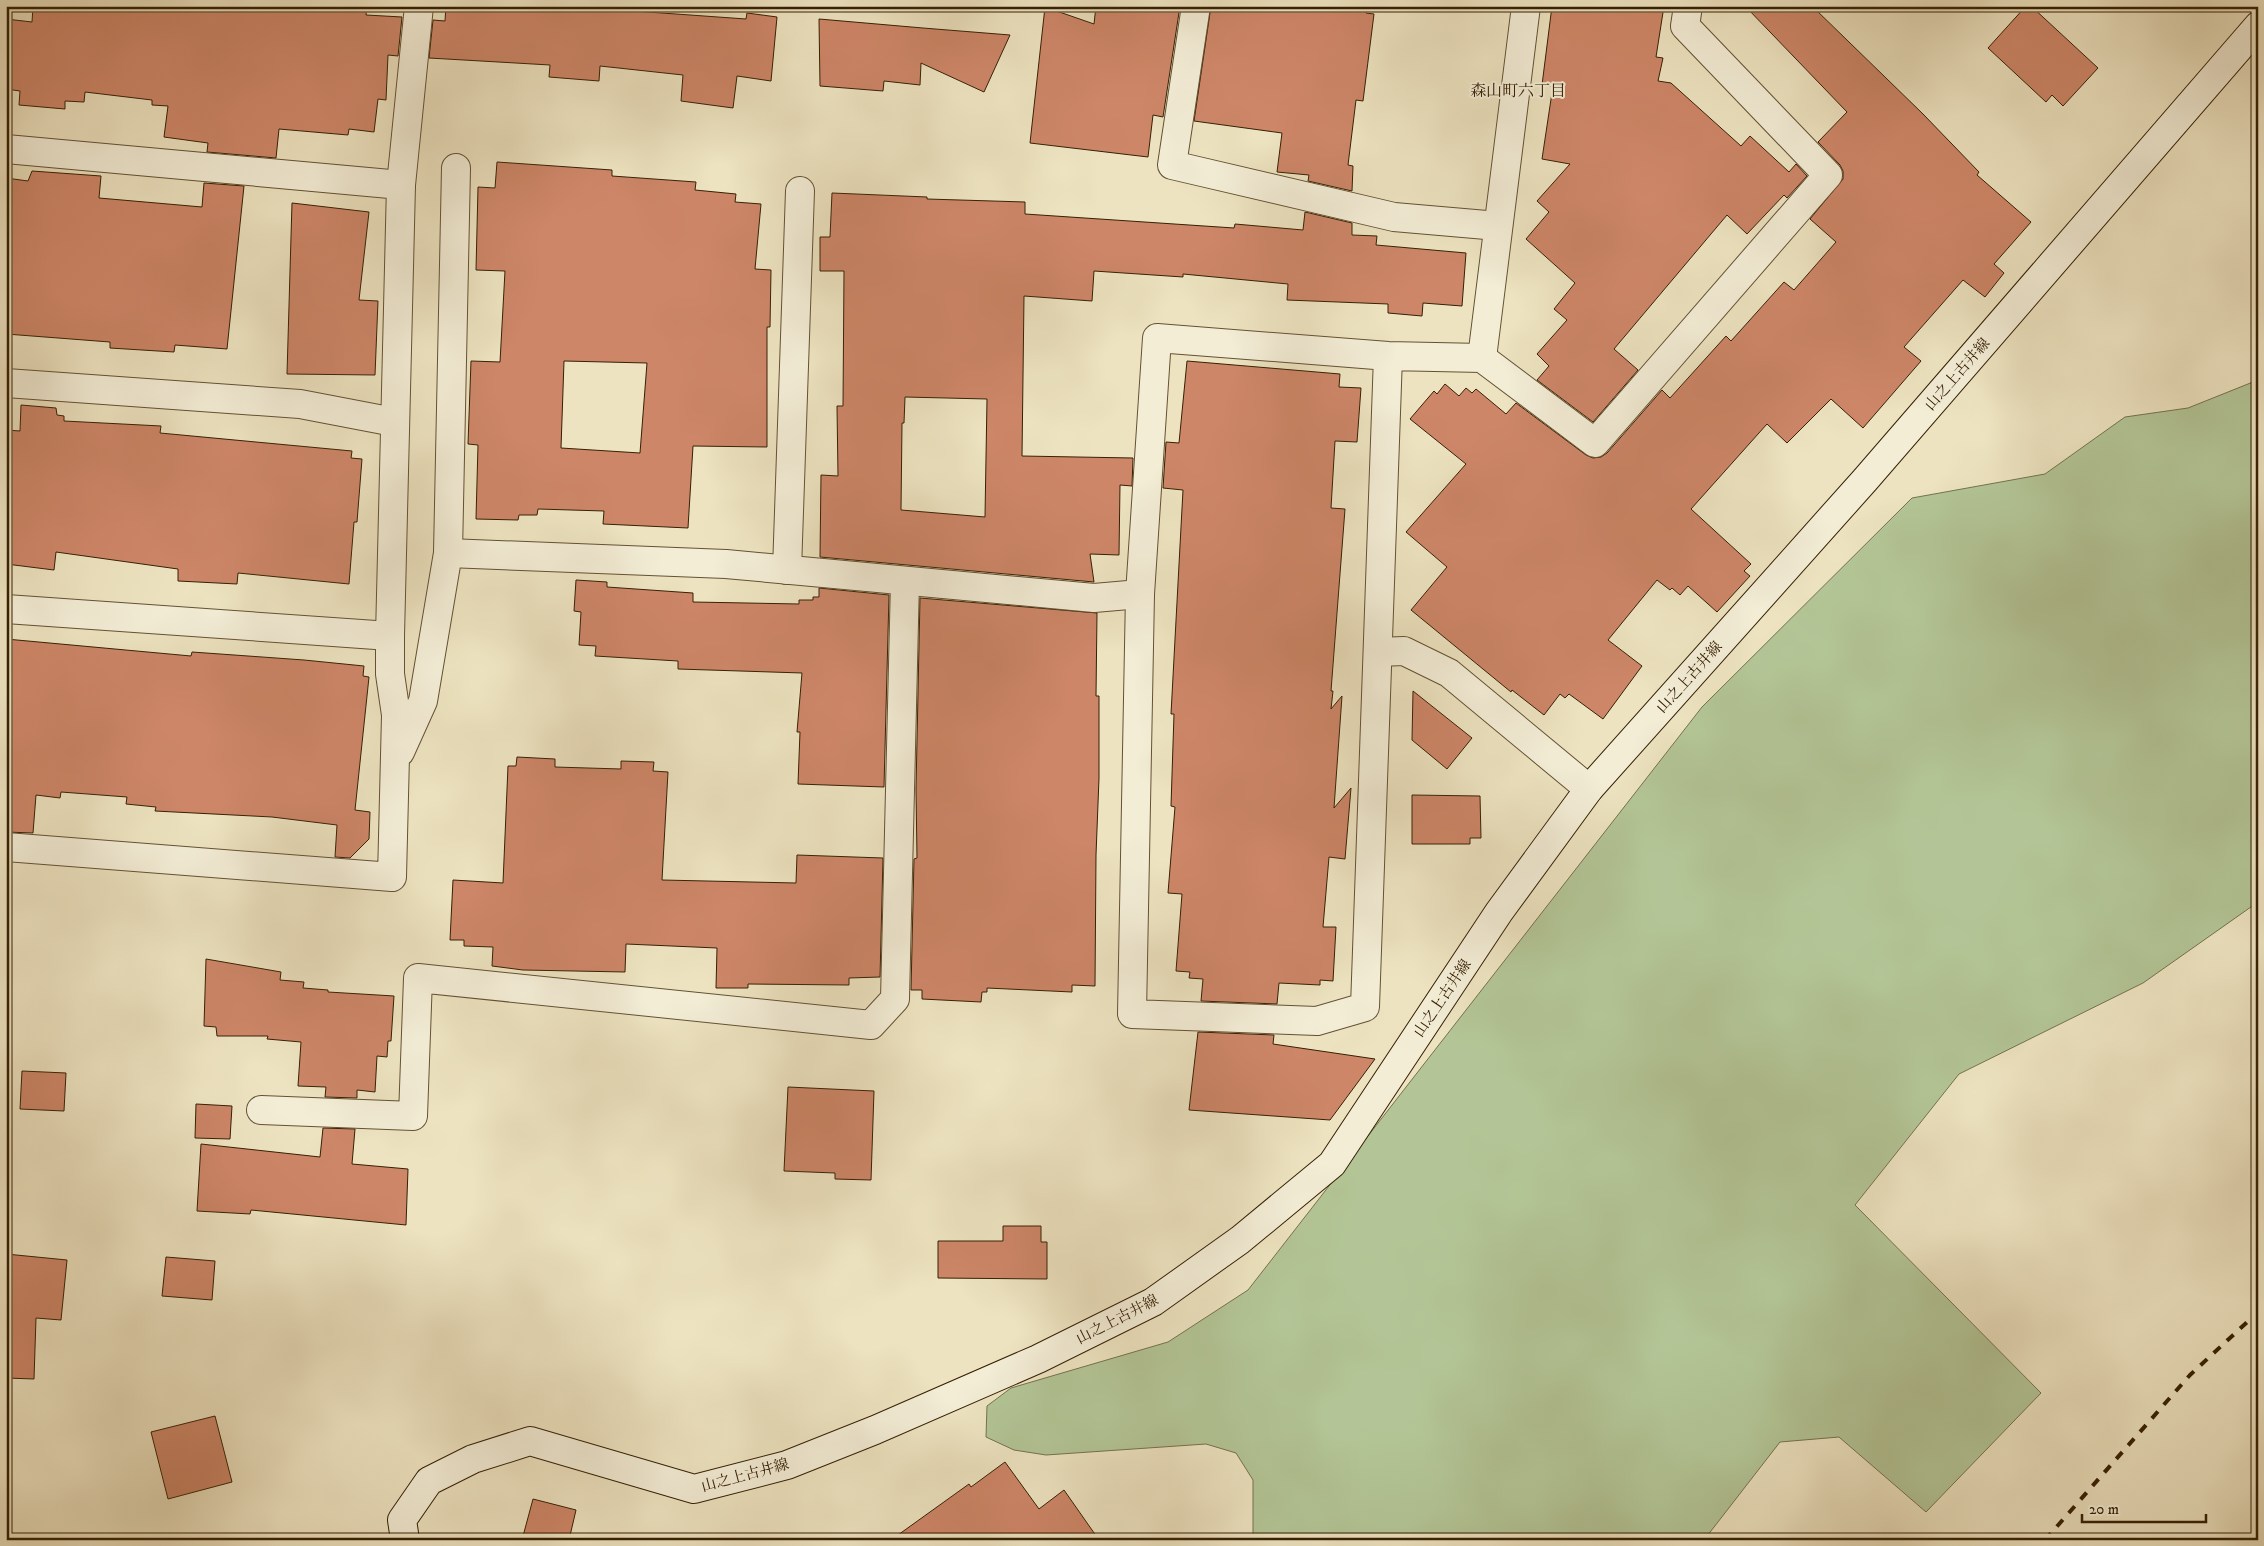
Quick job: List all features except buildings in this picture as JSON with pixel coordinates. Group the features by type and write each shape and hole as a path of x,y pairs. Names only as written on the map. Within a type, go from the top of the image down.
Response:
{"street":[{"path":"6,846 392,877 396,715 390,674 390,636 401,185 419,6"},
{"path":"1196,6 1172,165 1394,217 1498,226"},
{"path":"1482,358 1526,6"},
{"path":"1388,356 1365,1007 1317,1021 1132,1014 1140,594 1157,338 1388,356 1482,358 1595,443 1828,175 1685,26 1688,6"},
{"name":"山之上古井線","path":"404,1540 402,1520 429,1481 473,1459 530,1441 694,1489 787,1465 875,1430 1038,1359 1153,1302 1240,1240 1332,1164 1499,912 1589,789 1865,480 2258,26"},
{"path":"6,149 401,185"},
{"path":"395,763 423,701 448,553 456,168"},
{"path":"787,570 800,191"},
{"path":"6,383 300,404 394,422"},
{"path":"448,553 726,564 1094,598 1140,594"},
{"path":"261,1110 413,1116 418,978 872,1025 895,999 905,581"},
{"path":"6,609 390,636"},
{"path":"1378,652 1404,651 1448,673 1589,789"}],"green space":[{"path":"2258,380 2258,902 2143,983 1959,1074 1855,1205 2041,1393 1926,1512 1839,1437 1780,1442 1704,1540 1253,1540 1253,1480 1236,1453 1206,1444 1046,1455 1014,1450 986,1437 987,1406 1011,1388 1168,1342 1248,1290 1702,707 1912,498 2045,474 2125,417 2188,408"}],"railway":[{"path":"2045,1540 2190,1375 2258,1312"}],"district":[{"name":"森山町六丁目","path":"1518,90"}]}
